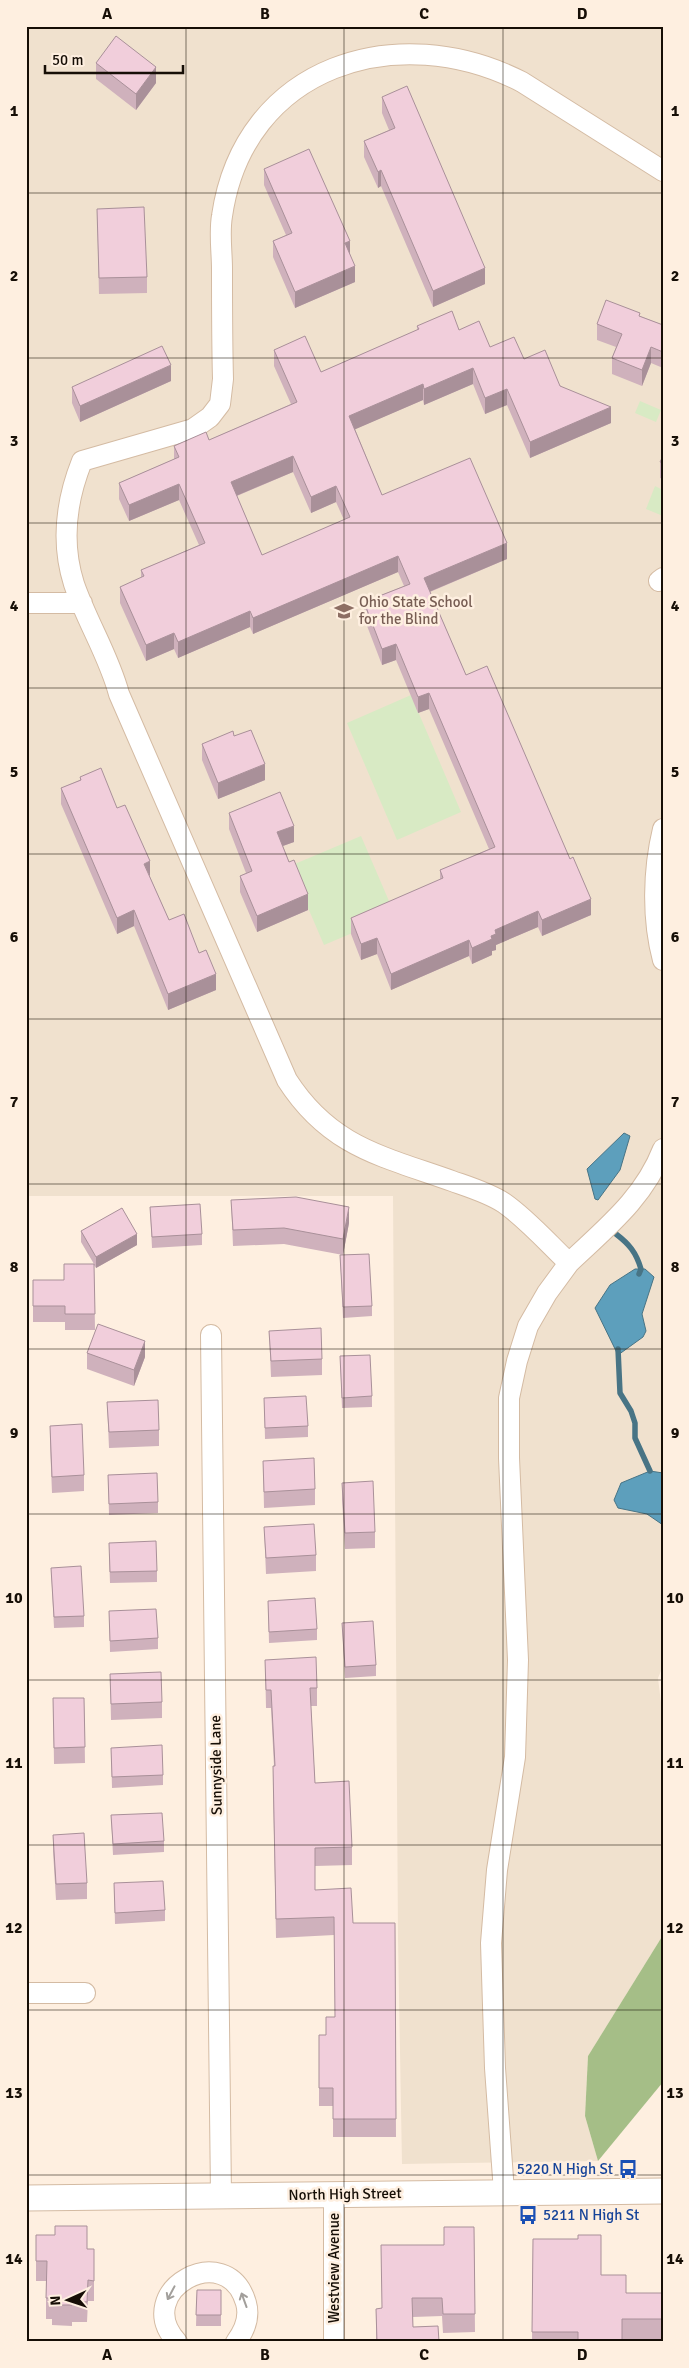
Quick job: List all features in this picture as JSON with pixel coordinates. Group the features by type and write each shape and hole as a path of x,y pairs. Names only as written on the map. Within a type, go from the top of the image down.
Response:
{"main road":[{"name":"North High Street","path":"26,2198 663,2190"}],"street":[{"path":"569,1262 504,1203 482,1192 356,1147 332,1131 302,1102 287,1080 119,694 115,677 74,584 66,532 69,500 82,461 193,428 210,417 220,404 223,379 221,217 231,178 246,143 267,114 289,93 320,73 371,56 412,53 466,60 498,70 522,82 663,171"},
{"path":"26,603 82,603"},
{"path":"663,829 656,885 658,940 663,960"},
{"path":"504,2192 495,2068 491,1943 497,1870 514,1757 518,1660 509,1458 509,1398 517,1361 528,1326 547,1293 569,1262 632,1204 655,1169 663,1149"},
{"name":"Sunnyside Lane","path":"211,1334 221,2196"},
{"path":"26,1993 85,1993"},
{"name":"Westview Avenue","path":"334,2194 334,2342"},
{"path":"177,2342 166,2324 165,2310 168,2297 175,2286 186,2277 198,2272 211,2272 225,2276 236,2284 244,2295 247,2322 236,2342"}],"shaded area":[{"name":"Ohio State School for the Blind","path":"26,26 663,26 663,1666 658,1678 663,1719 663,1935 588,2056 585,2116 598,2161 402,2164 398,1938 393,1196 26,1196"}],"green space":[{"path":"640,401 661,410 656,422 635,413"},
{"path":"655,486 663,490 663,516 646,509"},
{"path":"411,695 461,812 397,840 347,723"},
{"path":"361,836 395,915 324,945 290,866"},
{"path":"663,1935 663,2082 598,2161 585,2116 588,2056"}],"water":[{"path":"624,1133 630,1136 620,1170 598,1200 595,1199 587,1169"},
{"path":"635,1269 645,1269 654,1277 642,1314 646,1331 643,1337 618,1355 595,1308 610,1285"},
{"path":"650,1471 663,1473 663,1525 647,1514 618,1508 614,1500 621,1483"}],"building":[{"path":"116,36 156,67 136,94 96,63"},
{"path":"407,86 485,268 433,291 381,170 378,172 364,141 395,128 382,97"},
{"path":"309,149 350,241 345,243 355,266 295,292 273,241 292,233 264,169"},
{"path":"144,207 147,277 99,278 97,209"},
{"path":"606,300 640,313 639,316 663,325 663,352 651,347 642,370 612,358 622,334 597,324"},
{"name":"Ohio State School for the Blind","path":"452,311 459,330 479,321 490,347 514,337 524,359 545,350 560,386 611,407 530,442 507,389 485,398 473,368 424,389 423,384 349,416 382,495 470,458 507,543 424,578 466,675 487,666 570,859 573,857 591,899 542,920 538,911 495,930 496,934 491,936 492,939 472,948 469,940 391,974 377,938 361,944 351,918 443,878 440,870 495,847 429,693 418,697 396,644 382,649 364,602 410,584 398,556 253,618 250,611 178,642 174,633 146,645 120,587 144,576 141,570 205,543 179,484 129,505 119,483 179,457 174,446 206,432 209,440 297,402 274,350 305,336 321,372 419,329 417,326","holes":["293,456 311,497 336,486 350,517 262,555 231,482"]},
{"path":"162,346 171,365 80,406 72,387"},
{"path":"251,730 265,764 218,783 202,744 233,731 234,736"},
{"path":"101,768 117,808 125,805 150,861 144,864 169,920 184,914 199,953 206,950 216,974 168,994 134,910 117,918 61,788 81,780 80,777"},
{"path":"280,792 294,826 277,832 289,862 294,860 308,894 257,916 240,876 252,871 229,813"},
{"path":"296,1197 349,1207 343,1239 284,1228 233,1230 231,1200"},
{"path":"200,1204 202,1234 152,1237 150,1207"},
{"path":"122,1208 137,1234 96,1257 81,1231"},
{"path":"369,1254 372,1306 343,1307 340,1255"},
{"path":"64,1264 94,1264 95,1314 65,1314 65,1306 33,1306 33,1280 64,1280"},
{"path":"98,1324 145,1341 134,1370 87,1353"},
{"path":"321,1328 322,1359 271,1361 269,1331"},
{"path":"370,1355 372,1396 342,1398 340,1356"},
{"path":"306,1396 308,1426 265,1428 264,1398"},
{"path":"158,1400 159,1430 109,1432 107,1402"},
{"path":"82,1424 84,1475 52,1477 50,1426"},
{"path":"314,1458 315,1489 264,1492 263,1461"},
{"path":"157,1473 158,1502 109,1504 108,1475"},
{"path":"373,1481 375,1532 345,1533 342,1483"},
{"path":"314,1524 316,1555 266,1558 264,1527"},
{"path":"156,1541 157,1571 110,1572 109,1543"},
{"path":"81,1566 84,1616 54,1617 51,1568"},
{"path":"315,1598 317,1629 269,1632 268,1601"},
{"path":"156,1609 158,1638 110,1641 109,1611"},
{"path":"373,1621 376,1665 345,1667 342,1623"},
{"path":"316,1657 317,1688 310,1688 315,1783 349,1781 352,1847 315,1848 315,1890 351,1888 353,1923 395,1923 396,2119 333,2119 333,2088 319,2088 319,2035 326,2035 326,2017 335,2017 334,1917 276,1919 273,1766 275,1766 271,1690 266,1690 265,1660"},
{"path":"161,1672 162,1702 111,1704 110,1674"},
{"path":"53,1698 84,1698 85,1747 54,1748"},
{"path":"162,1745 163,1775 112,1777 111,1748"},
{"path":"162,1813 164,1841 113,1844 111,1815"},
{"path":"84,1833 87,1883 56,1884 53,1835"},
{"path":"163,1881 165,1910 115,1913 114,1883"},
{"path":"55,2226 87,2226 87,2249 94,2249 94,2281 88,2280 87,2302 72,2301 72,2305 52,2305 52,2298 46,2298 47,2261 36,2261 36,2235 55,2235"},
{"path":"444,2227 474,2227 475,2314 443,2314 442,2298 412,2298 413,2327 438,2326 439,2342 377,2342 376,2309 382,2308 381,2245 444,2245"},
{"path":"578,2235 601,2235 601,2275 626,2275 626,2293 663,2293 663,2319 622,2319 622,2342 582,2342 582,2340 578,2340 578,2332 532,2332 533,2239 578,2239"},
{"path":"197,2290 221,2290 221,2315 196,2315"}],"waterway":[{"path":"616,1234 634,1253 641,1269 639,1274"},
{"path":"618,1349 620,1393 631,1411 635,1423 635,1438 650,1471"}],"place":[{"name":"Ohio State School for the Blind","path":"344,611"},
{"name":"5220 N High St","path":"628,2169"},
{"name":"5211 N High St","path":"528,2215"}]}
